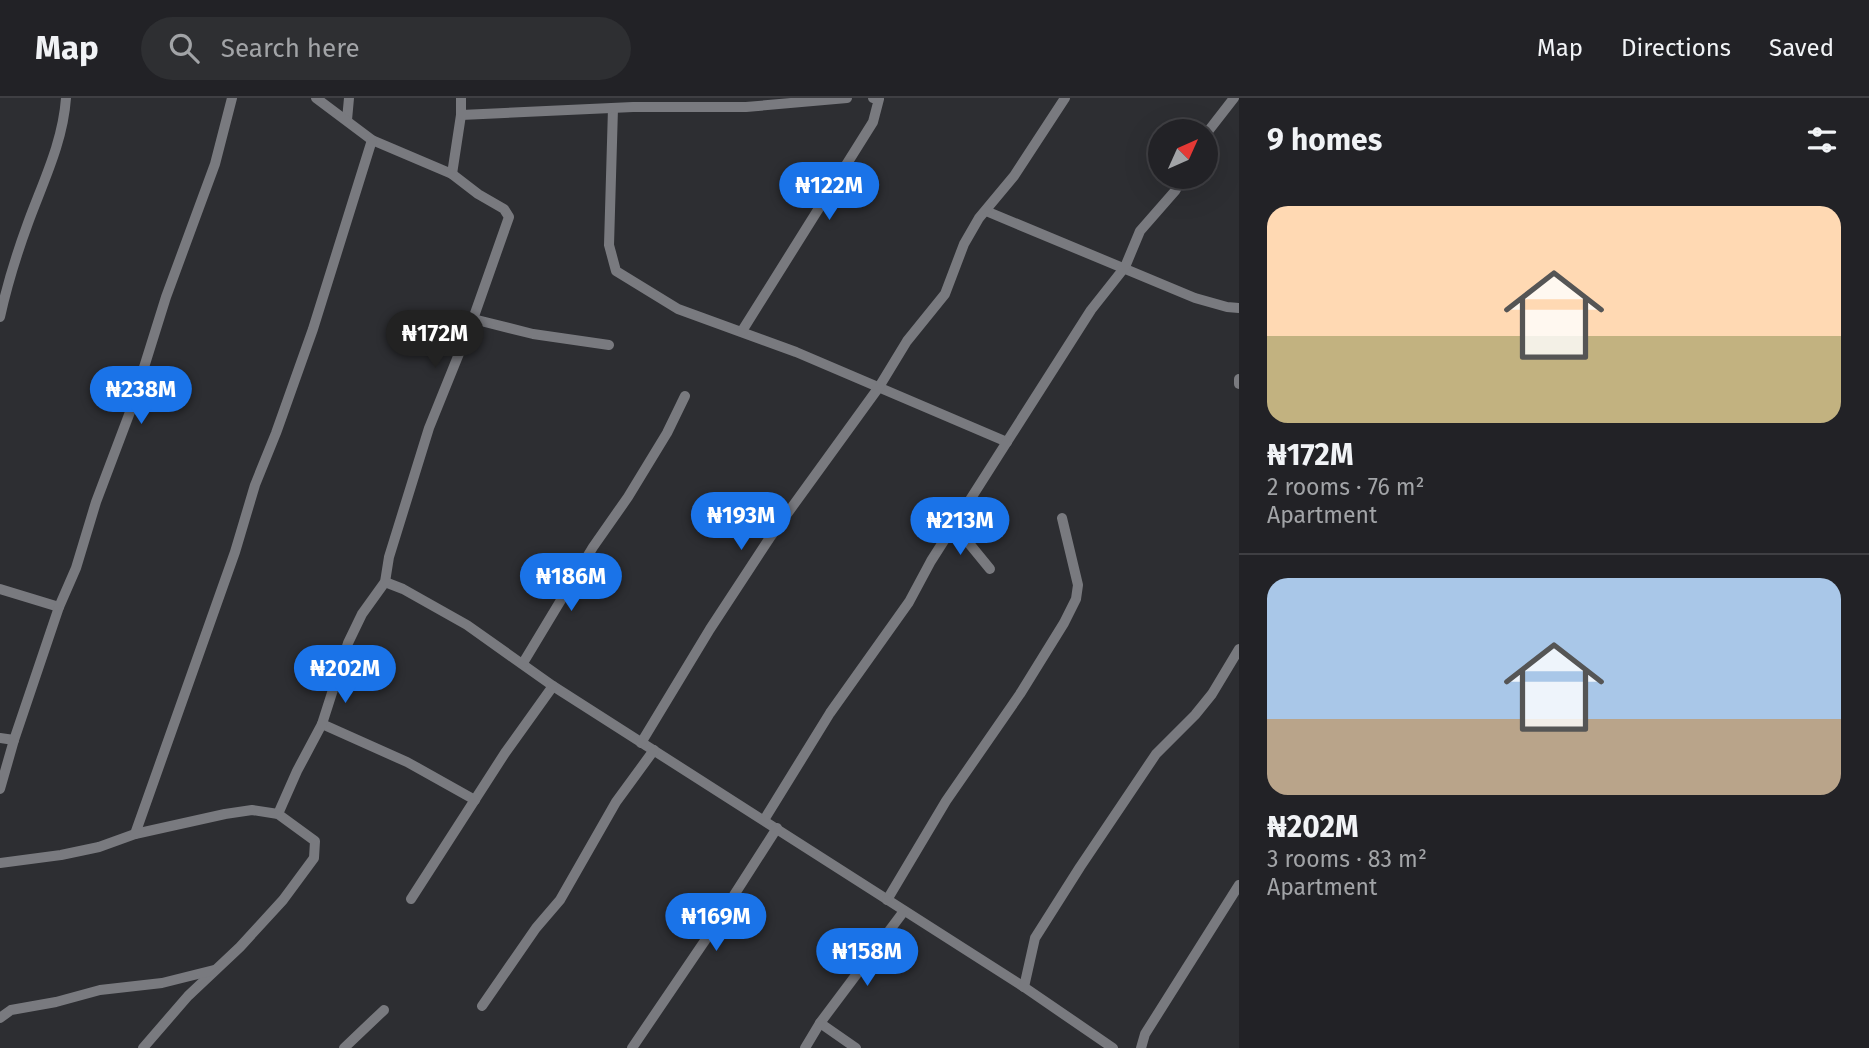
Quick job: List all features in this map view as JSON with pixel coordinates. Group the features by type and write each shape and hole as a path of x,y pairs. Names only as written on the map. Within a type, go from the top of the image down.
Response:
{"street":[{"path":"0,317 27,225 65,120 66,98"},
{"path":"0,789 59,607 76,568 166,297 215,164 232,98"},
{"path":"278,814 322,724 348,643 362,614 385,582 389,557 429,428 473,319 509,217 503,209 452,174 372,140 316,98"},
{"path":"347,120 349,98"},
{"path":"452,174 461,98"},
{"path":"461,115 613,108 746,107 847,98"},
{"path":"742,331 873,122 879,99 873,98"},
{"path":"642,743 710,629 771,536 879,387 907,341 945,294 964,244 1014,176 1065,98"},
{"path":"1218,119 1234,98"},
{"path":"613,108 609,245 616,271 678,309 742,331 1007,442"},
{"path":"135,834 235,552 255,485 313,329 372,140"},
{"path":"764,820 830,713 909,602 954,525 1091,310 1125,267 1140,231 1176,189"},
{"path":"986,211 1195,298 1239,308"},
{"path":"473,319 533,334 609,345"},
{"path":"1239,379 1239,384"},
{"path":"523,663 593,547 628,497 667,433 685,396"},
{"path":"887,900 946,801 1020,694 1076,599 1078,585 1062,518"},
{"path":"954,525 990,569"},
{"path":"385,582 403,589 467,625 553,686 1024,987 1114,1048"},
{"path":"0,589 59,607"},
{"path":"1024,987 1035,938 1067,887 1156,754 1212,694 1239,649"},
{"path":"411,899 526,722 553,686"},
{"path":"322,724 407,762 475,800"},
{"path":"0,737 14,740"},
{"path":"482,1006 536,928 560,900 617,802 654,750"},
{"path":"3,862 61,855 99,847 135,834 252,810 278,814 315,841 314,858 283,900 143,1048"},
{"path":"632,1048 777,828"},
{"path":"1142,1048 1145,1034 1239,886"},
{"path":"805,1048 904,911"},
{"path":"0,1018 11,1010 100,990 162,982 214,970"},
{"path":"344,1048 384,1010"},
{"path":"821,1023 856,1048"}]}
